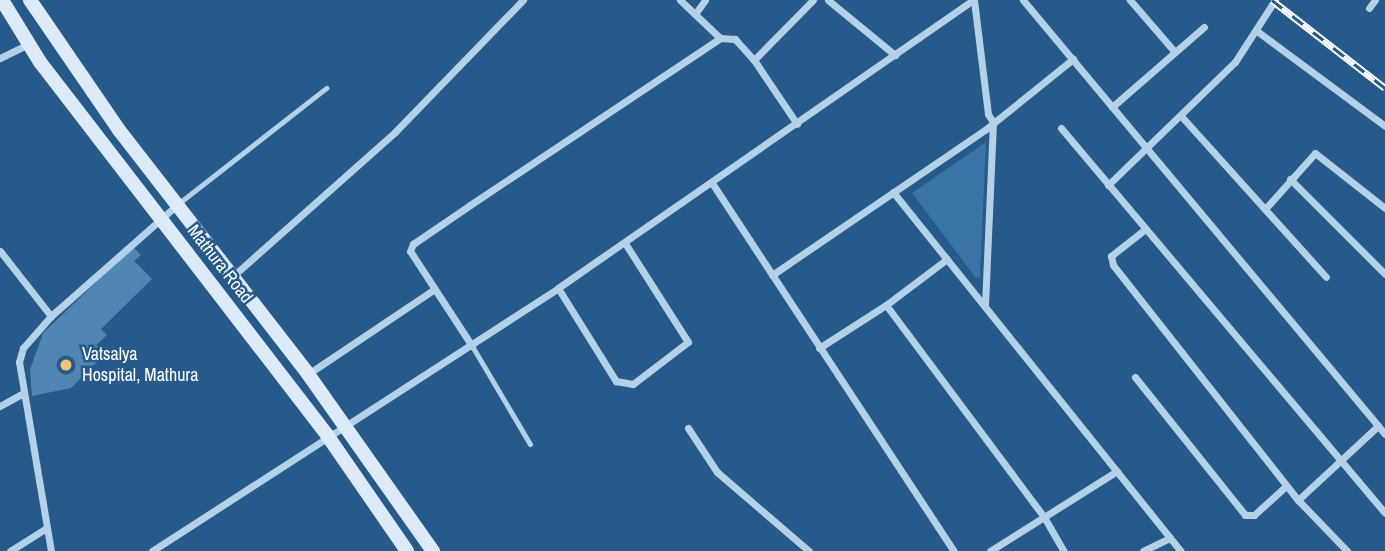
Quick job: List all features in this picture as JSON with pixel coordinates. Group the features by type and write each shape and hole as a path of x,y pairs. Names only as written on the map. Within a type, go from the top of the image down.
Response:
{"main road":[{"name":"Mathura Road","path":"2,0 29,44 327,436 407,551"},
{"name":"Mathura Road","path":"30,0 119,130 179,203 308,374 433,551"}],"street":[{"path":"233,276 395,132 523,0"},
{"path":"680,0 720,38"},
{"path":"695,13 705,0"},
{"path":"754,60 813,0"},
{"path":"828,0 895,55"},
{"path":"152,551 558,288 973,0 988,114 993,122 985,306"},
{"path":"1023,0 1385,434"},
{"path":"1130,0 1174,51"},
{"path":"1108,186 1182,117 1235,62 1275,0"},
{"path":"1369,8 1375,0"},
{"path":"1112,107 1204,27"},
{"path":"1257,31 1385,126"},
{"path":"472,345 411,257 413,244 720,38 735,38 754,60 797,124"},
{"path":"0,58 29,44"},
{"path":"772,275 993,122 1073,59"},
{"path":"1182,117 1326,277"},
{"path":"1061,128 1339,462 1385,513"},
{"path":"1265,209 1310,156 1321,153 1385,208"},
{"path":"1290,179 1385,274"},
{"path":"712,183 954,551"},
{"path":"894,192 1181,551"},
{"path":"51,551 23,393 19,362 23,348 51,316 179,203"},
{"path":"1144,230 1111,256 1113,265 1298,500 1346,551"},
{"path":"558,288 616,381 633,384 688,342 625,243"},
{"path":"0,251 51,316"},
{"path":"819,348 886,305 947,260"},
{"path":"308,374 433,290"},
{"path":"886,305 1044,517 1064,551"},
{"path":"1135,377 1245,515 1254,515 1286,485"},
{"path":"0,406 23,393"},
{"path":"1298,500 1378,426"},
{"path":"688,428 712,467 809,551"},
{"path":"990,551 1117,471"},
{"path":"10,551 45,529"},
{"path":"1143,551 1170,538"}],"lane":[{"path":"179,203 326,88"},
{"path":"472,345 530,444"}],"shaded area":[{"path":"986,142 980,277 976,278 912,193"}],"building":[{"path":"133,247 141,255 134,261 152,279 101,329 107,335 96,345 105,354 71,388 32,396 30,370 43,333"}],"railway":[{"path":"1272,0 1385,88"}],"place":[{"name":"Vatsalya Hospital, Mathura","path":"66,365"}]}
